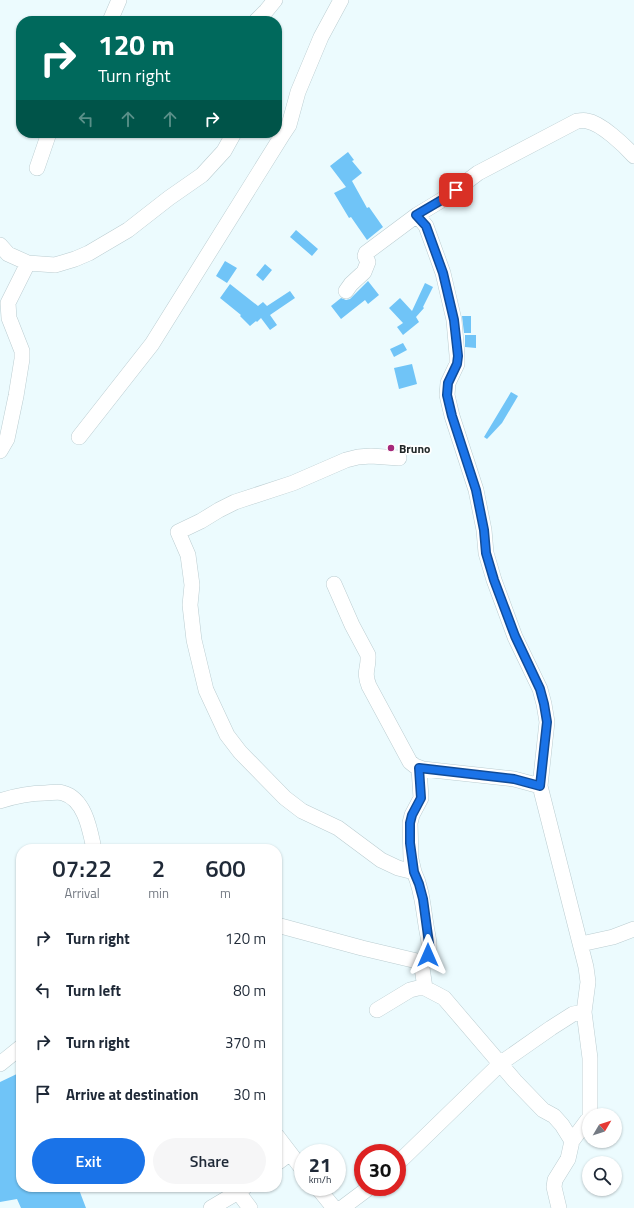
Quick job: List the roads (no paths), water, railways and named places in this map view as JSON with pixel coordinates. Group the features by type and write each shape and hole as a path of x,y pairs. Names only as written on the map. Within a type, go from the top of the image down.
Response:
{"street":[{"path":"112,16 119,0"},
{"path":"261,16 274,0"},
{"path":"282,137 289,125 298,92 321,37 341,0"},
{"path":"346,291 364,272 368,262 365,256 366,253 416,215 445,198 478,173 577,121 587,120 599,126 627,148 634,156"},
{"path":"37,168 47,138"},
{"path":"0,245 8,254 28,263 55,265 89,253 128,230 168,198 202,175 224,151 231,138"},
{"path":"79,437 152,344 281,138"},
{"path":"416,215 426,226 443,273 452,313 458,356 457,364 448,383 447,395 452,416 476,490 484,530 486,553 494,580 515,636 540,689 544,704 547,722 540,786 586,967 588,982 584,1012 590,1058 590,1108"},
{"path":"0,451 7,439 22,360 22,351 9,318 8,303 28,263"},
{"path":"399,458 358,456 346,460 293,483 235,502 178,532 188,555 192,585 190,605 194,640 206,690 227,735 240,752 285,798 302,810 338,828 382,860 398,868 414,872"},
{"path":"334,584 352,625 368,655 369,660 365,677 410,762 419,768 514,779 540,786"},
{"path":"282,926 362,948 421,961 426,958 430,951 423,899 414,872 410,823 412,815 421,798 419,768"},
{"path":"0,801 18,795 34,793 62,792 71,796 78,802 84,813 93,844"},
{"path":"581,944 634,929"},
{"path":"421,961 425,988"},
{"path":"376,1010 410,990 418,988 425,988 444,998 515,1080 543,1110 554,1116 562,1125 572,1141"},
{"path":"406,1155 501,1063 573,1014 584,1012"},
{"path":"0,1064 16,1051"},
{"path":"559,1208 554,1188 555,1180 568,1158 572,1141 582,1127"},
{"path":"282,1144 294,1160"},
{"path":"282,1159 289,1154"},
{"path":"211,1208 235,1192"},
{"path":"241,1192 250,1208"},
{"path":"324,1196 334,1208"},
{"path":"342,1208 358,1196"}],"place":[{"name":"Bruno","path":"391,448"}]}
